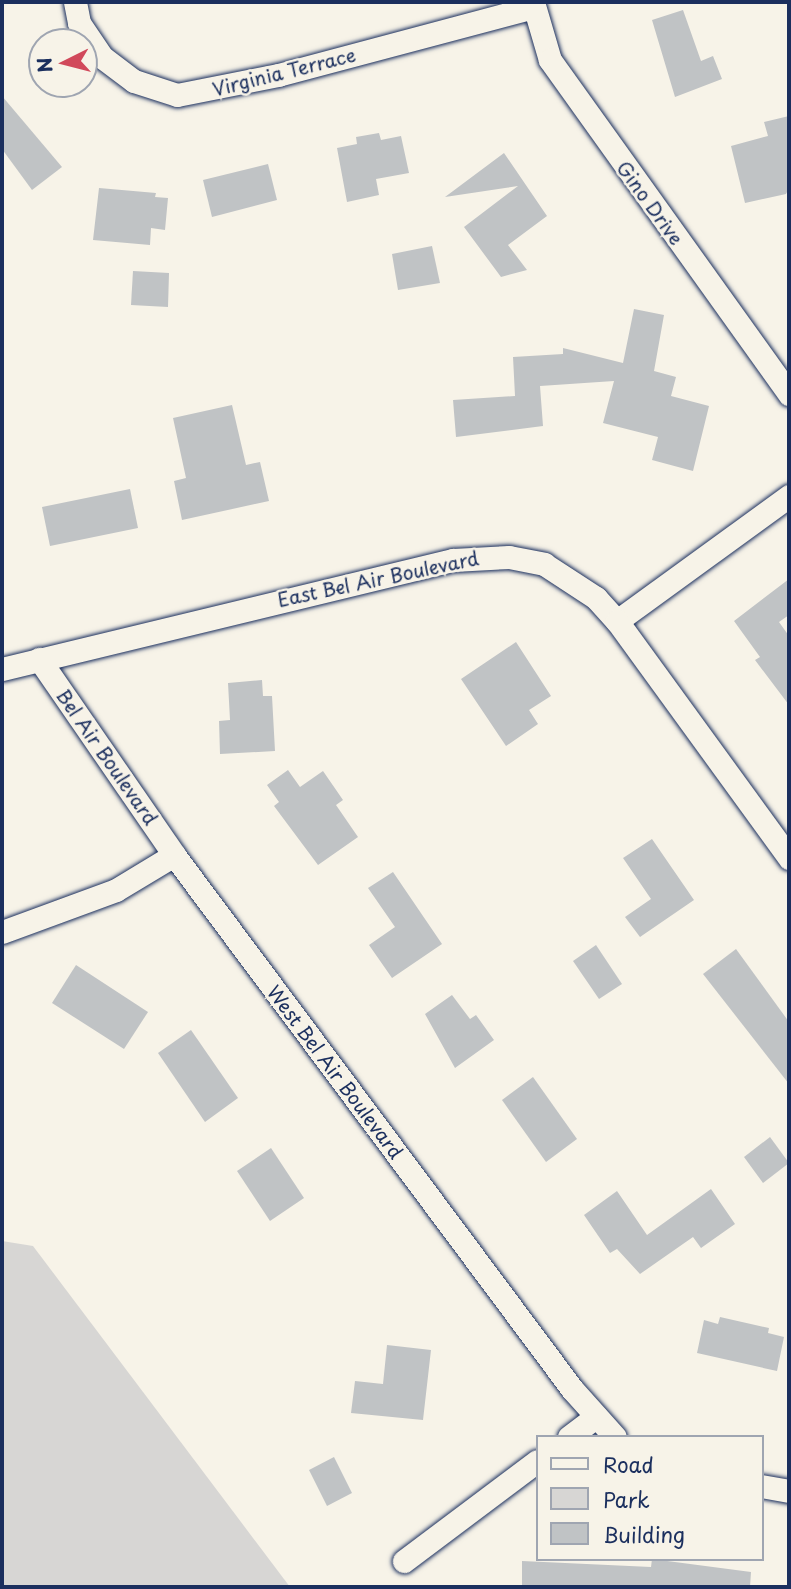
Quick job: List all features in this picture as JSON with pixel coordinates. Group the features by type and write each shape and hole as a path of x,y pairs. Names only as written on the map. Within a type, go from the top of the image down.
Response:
{"street":[{"name":"Virginia Terrace","path":"75,2 79,23 102,57 134,81 177,94 278,75 533,4"},
{"name":"Gino Drive","path":"533,4 550,60 789,394"},
{"path":"617,621 789,496"},
{"name":"East Bel Air Boulevard","path":"2,669 334,586 483,556 544,564 596,598 617,621 789,858"},
{"name":"Bel Air Boulevard","path":"39,659 174,855"},
{"path":"2,932 116,890 174,855"},
{"name":"West Bel Air Boulevard","path":"174,855 596,1417 613,1435"},
{"path":"572,1435 596,1417"},
{"path":"404,1561 536,1462"},
{"path":"763,1486 789,1491"}],"green space":[{"path":"2,1241 33,1246 290,1587 2,1587"}],"building":[{"path":"683,10 701,61 713,56 722,79 675,97 652,20"},
{"path":"2,96 62,167 32,190 2,149"},
{"path":"789,116 789,188 786,194 745,203 731,146 768,136 764,122"},
{"path":"379,133 381,140 401,136 409,173 376,179 379,195 347,202 337,148 357,144 356,137"},
{"path":"504,153 547,216 508,245 527,270 501,277 464,227 518,186 445,197"},
{"path":"268,164 277,200 212,217 203,180"},
{"path":"99,188 156,193 155,197 168,198 165,230 151,228 150,245 93,240"},
{"path":"432,246 440,283 398,290 392,254"},
{"path":"133,271 169,273 168,307 131,305"},
{"path":"634,309 664,315 654,371 676,377 671,396 709,406 693,471 652,460 658,437 603,423 614,381 540,386 543,426 456,437 453,400 515,396 513,357 563,354 563,348 623,363"},
{"path":"232,405 246,465 260,462 269,501 182,520 174,481 186,478 173,418"},
{"path":"130,489 138,528 50,546 42,507"},
{"path":"789,579 789,615 779,622 789,636 789,705 755,660 760,657 734,621"},
{"path":"516,642 551,696 529,710 538,724 506,746 461,679"},
{"path":"262,680 263,696 272,696 275,751 220,754 219,721 230,720 228,683"},
{"path":"288,770 300,787 323,771 343,800 336,805 358,837 318,865 274,806 279,802 267,785"},
{"path":"652,839 694,900 640,937 625,917 651,899 623,858"},
{"path":"393,872 442,944 392,978 369,945 395,927 368,888"},
{"path":"596,945 622,984 599,999 573,961"},
{"path":"736,949 789,1022 789,1084 703,974"},
{"path":"76,965 148,1012 124,1049 52,1003"},
{"path":"452,995 470,1019 476,1015 494,1040 455,1068 425,1014"},
{"path":"191,1030 238,1098 205,1122 158,1053"},
{"path":"533,1077 577,1139 546,1162 502,1100"},
{"path":"770,1137 789,1163 763,1183 744,1157"},
{"path":"271,1148 304,1198 270,1221 237,1171"},
{"path":"711,1189 735,1224 701,1248 693,1237 640,1274 617,1249 610,1253 584,1215 617,1191 647,1235"},
{"path":"720,1317 769,1328 768,1333 784,1337 777,1371 697,1353 704,1320 718,1324"},
{"path":"387,1345 431,1350 423,1420 351,1413 355,1381 383,1384"},
{"path":"334,1457 352,1493 327,1506 309,1470"},
{"path":"522,1561 651,1567 652,1561 667,1561 751,1572 750,1587 522,1587"}]}
